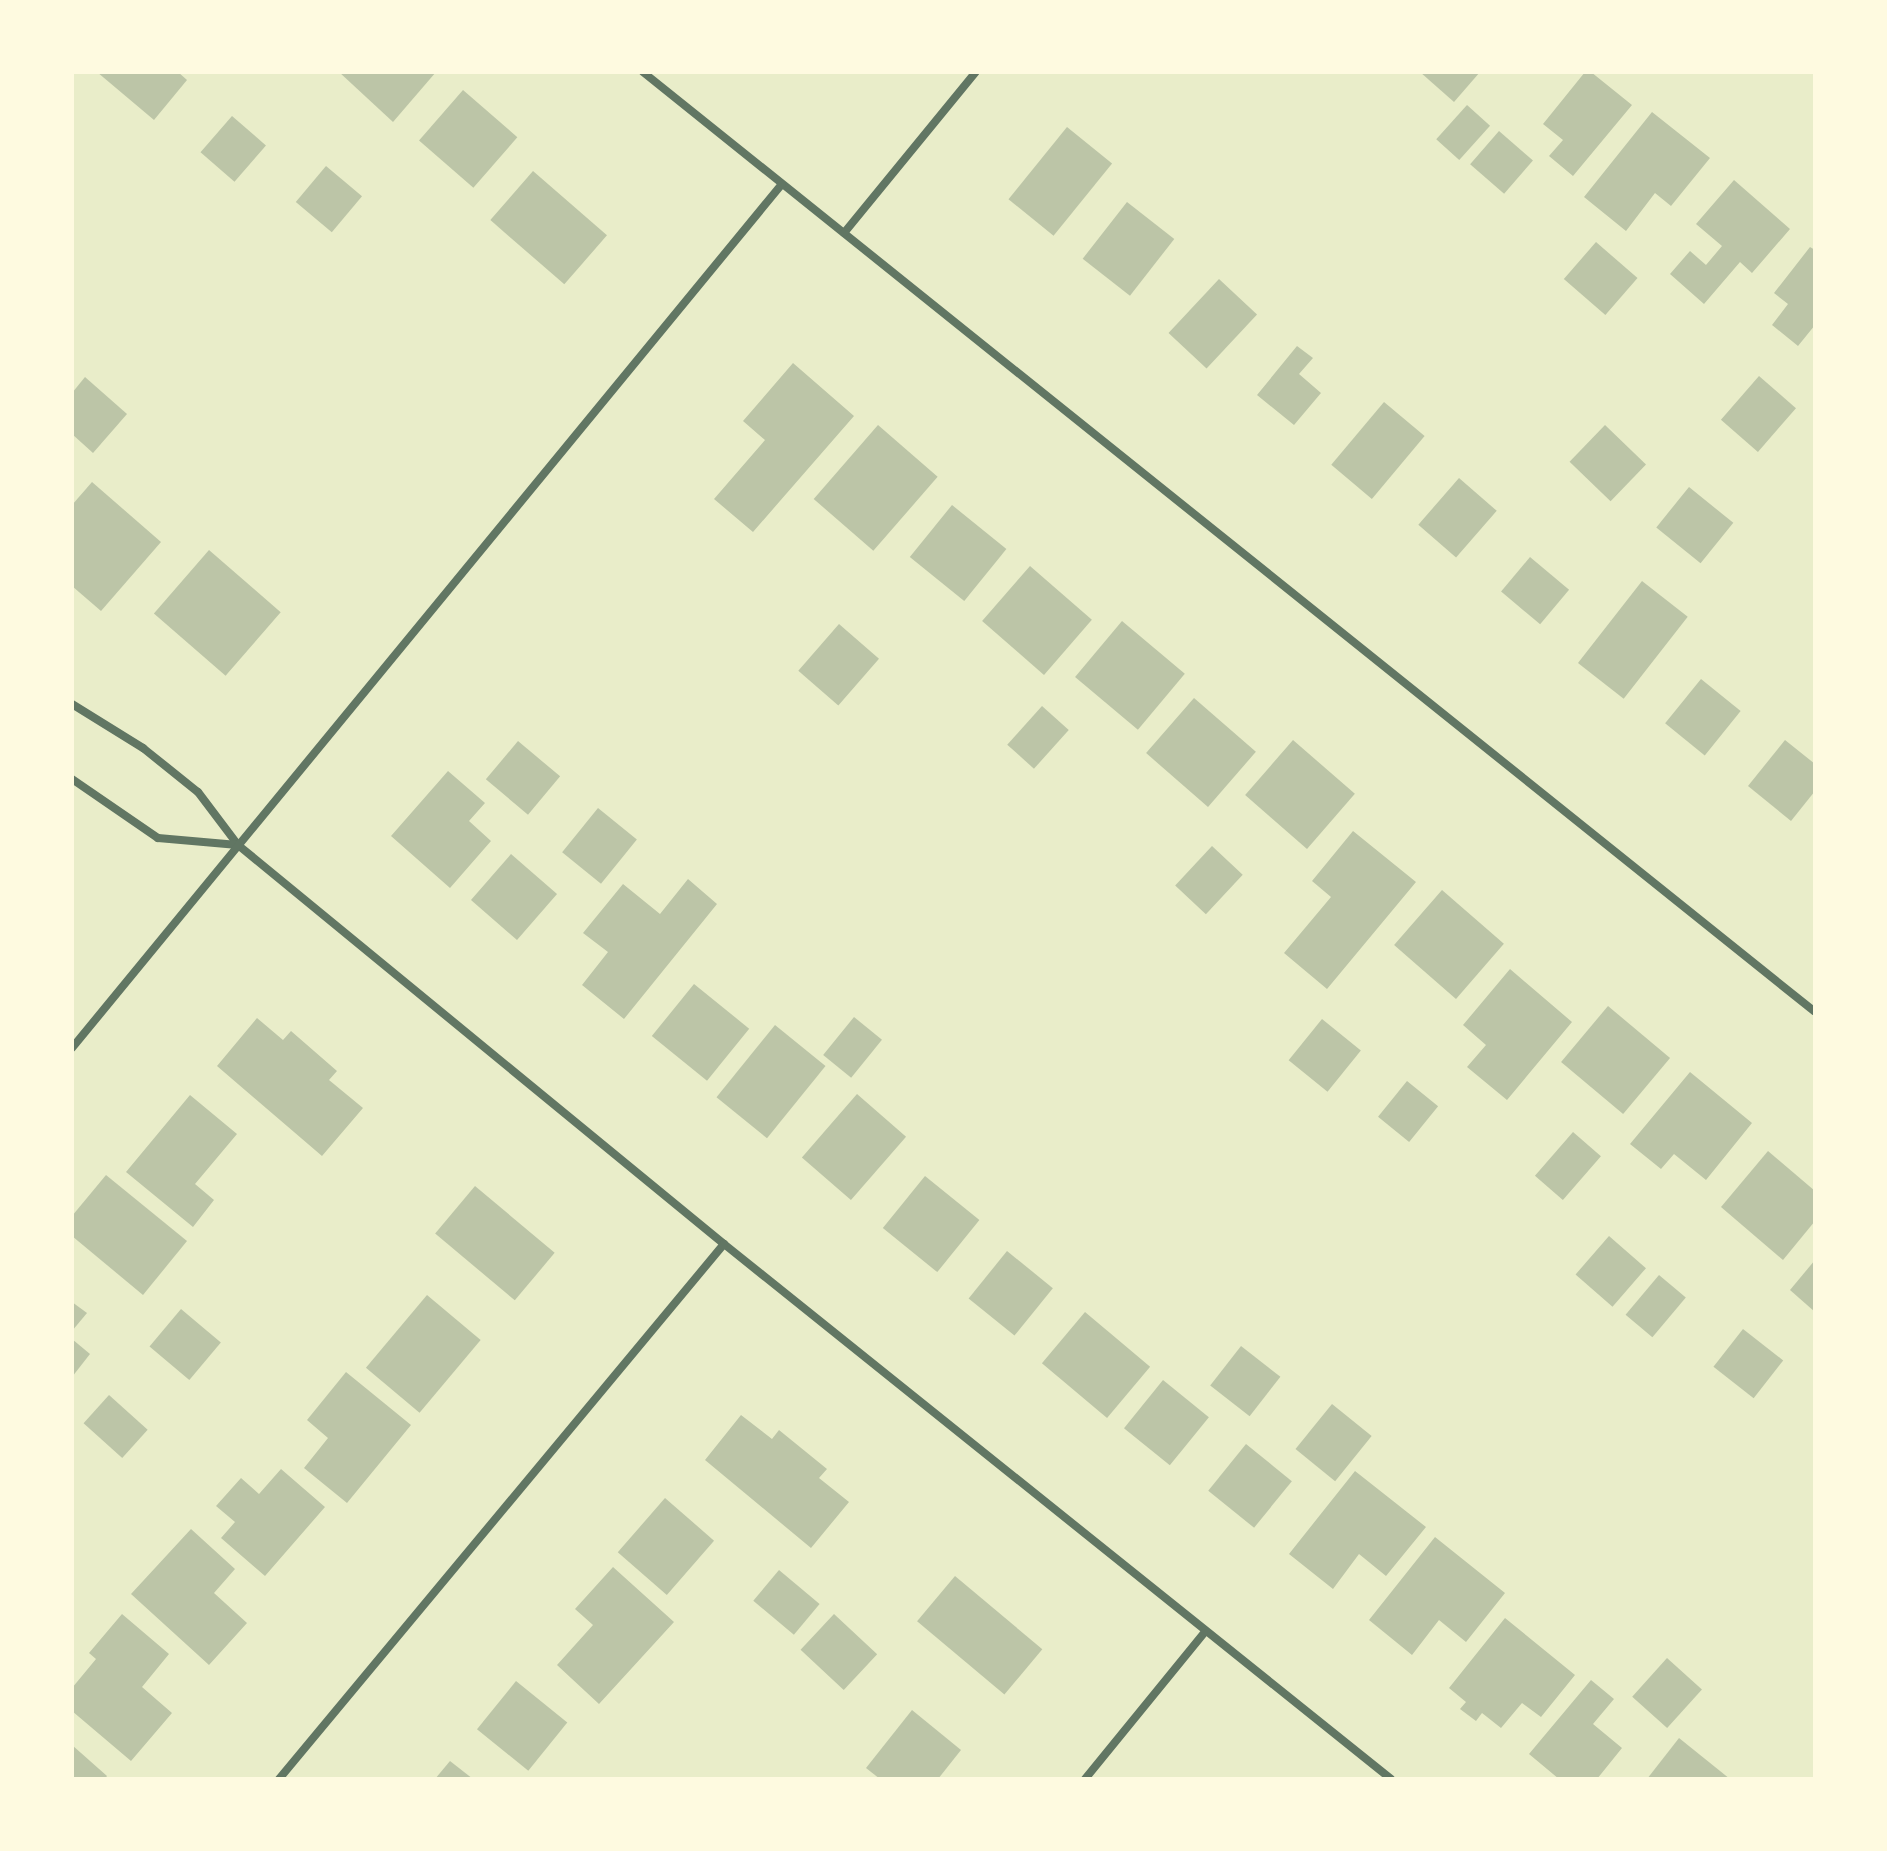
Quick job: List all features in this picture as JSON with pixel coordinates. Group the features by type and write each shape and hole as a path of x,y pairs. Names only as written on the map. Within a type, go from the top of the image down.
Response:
{"street":[{"path":"643,72 1815,1012"},
{"path":"844,233 976,72"},
{"path":"72,1048 782,184"},
{"path":"72,704 143,748 198,792 238,845 1204,1633 1391,1779"},
{"path":"72,779 158,838 238,845"},
{"path":"279,1779 724,1244"},
{"path":"1085,1779 1204,1633"}],"building":[{"path":"97,72 178,72 187,80 154,120"},
{"path":"339,72 436,72 393,122"},
{"path":"1420,72 1480,72 1454,102"},
{"path":"1585,72 1591,72 1632,105 1573,176 1549,156 1563,140 1543,124"},
{"path":"463,90 517,137 473,188 419,141"},
{"path":"1467,105 1490,126 1459,160 1436,139"},
{"path":"1652,112 1710,158 1671,206 1655,193 1626,231 1584,197"},
{"path":"232,116 266,146 234,182 201,152"},
{"path":"1067,127 1112,164 1054,236 1008,199"},
{"path":"1499,131 1533,161 1504,194 1470,164"},
{"path":"326,166 362,196 332,232 296,202"},
{"path":"533,171 607,235 564,284 490,220"},
{"path":"1734,180 1790,229 1752,273 1740,262 1704,304 1670,274 1690,251 1706,265 1722,246 1696,224"},
{"path":"1127,202 1174,239 1130,296 1083,259"},
{"path":"1596,242 1638,278 1605,315 1564,279"},
{"path":"1810,247 1815,250 1815,325 1798,346 1772,325 1788,304 1774,293"},
{"path":"1219,279 1257,314 1207,369 1169,333"},
{"path":"1297,346 1313,358 1299,374 1321,393 1294,425 1257,395"},
{"path":"793,363 854,416 753,532 714,499 765,440 743,421"},
{"path":"1759,376 1796,408 1758,452 1721,420"},
{"path":"85,377 127,414 93,453 72,434 72,393"},
{"path":"1384,402 1425,436 1372,499 1331,465"},
{"path":"878,425 938,477 873,551 814,499"},
{"path":"1605,425 1646,465 1611,501 1570,462"},
{"path":"1459,478 1497,511 1456,558 1418,525"},
{"path":"92,482 161,542 101,611 72,586 72,505"},
{"path":"1689,487 1733,523 1701,563 1656,527"},
{"path":"952,505 1006,549 964,601 910,557"},
{"path":"209,550 281,612 226,676 154,613"},
{"path":"1530,557 1569,590 1540,624 1501,591"},
{"path":"1030,566 1092,620 1044,675 982,621"},
{"path":"1642,581 1688,617 1624,699 1578,663"},
{"path":"1122,621 1185,674 1138,730 1075,677"},
{"path":"839,624 879,659 838,706 798,671"},
{"path":"1701,679 1741,711 1705,755 1665,723"},
{"path":"1194,698 1256,752 1208,807 1146,753"},
{"path":"1042,706 1069,730 1034,769 1007,745"},
{"path":"1293,740 1355,794 1307,849 1245,795"},
{"path":"1785,740 1815,764 1815,791 1791,821 1748,786"},
{"path":"518,741 560,776 528,815 486,779"},
{"path":"448,771 485,803 469,821 491,841 450,888 391,836"},
{"path":"598,808 637,839 601,884 562,852"},
{"path":"1353,831 1416,882 1327,989 1284,953 1331,897 1312,881"},
{"path":"1212,846 1243,875 1206,914 1175,885"},
{"path":"511,854 557,894 517,940 471,900"},
{"path":"688,879 717,904 624,1019 582,985 608,952 583,933 623,884 660,914"},
{"path":"1442,890 1504,944 1456,999 1394,945"},
{"path":"1510,969 1572,1022 1507,1100 1467,1067 1486,1045 1463,1025"},
{"path":"694,984 749,1029 707,1081 652,1036"},
{"path":"1608,1006 1670,1058 1623,1114 1561,1062"},
{"path":"854,1017 882,1040 851,1078 823,1055"},
{"path":"257,1018 283,1040 291,1031 337,1071 329,1080 363,1108 322,1156 217,1066"},
{"path":"1322,1019 1361,1050 1328,1092 1289,1060"},
{"path":"775,1025 826,1066 767,1138 716,1097"},
{"path":"1690,1072 1752,1123 1706,1180 1674,1154 1661,1169 1630,1144"},
{"path":"1407,1081 1438,1106 1409,1142 1378,1117"},
{"path":"857,1094 906,1137 851,1200 802,1157"},
{"path":"190,1095 237,1134 195,1184 214,1200 193,1227 126,1172"},
{"path":"1573,1132 1601,1156 1563,1200 1535,1176"},
{"path":"1768,1151 1815,1191 1815,1221 1783,1260 1721,1207"},
{"path":"106,1175 187,1241 143,1295 72,1236 72,1216"},
{"path":"925,1176 979,1220 937,1272 883,1228"},
{"path":"475,1186 555,1253 515,1300 435,1233"},
{"path":"1609,1236 1646,1268 1613,1307 1576,1274"},
{"path":"1007,1251 1053,1288 1014,1336 969,1298"},
{"path":"1815,1260 1815,1312 1790,1290"},
{"path":"1659,1275 1686,1297 1652,1337 1626,1315"},
{"path":"427,1295 481,1340 420,1413 366,1368"},
{"path":"72,1302 87,1313 72,1331"},
{"path":"181,1309 221,1342 189,1380 150,1347"},
{"path":"1085,1312 1150,1367 1107,1418 1042,1363"},
{"path":"1743,1329 1783,1360 1754,1398 1713,1367"},
{"path":"72,1339 90,1354 72,1377"},
{"path":"1241,1346 1280,1377 1250,1416 1210,1385"},
{"path":"346,1372 411,1425 347,1503 304,1468 328,1438 307,1420"},
{"path":"1163,1380 1209,1417 1170,1465 1124,1428"},
{"path":"109,1395 148,1430 122,1458 84,1423"},
{"path":"1332,1404 1372,1436 1335,1481 1295,1449"},
{"path":"741,1415 772,1439 779,1430 827,1469 819,1478 849,1502 811,1548 705,1460"},
{"path":"1246,1444 1292,1481 1254,1528 1208,1491"},
{"path":"281,1469 325,1507 265,1576 221,1538 235,1522 216,1506 241,1478 259,1494"},
{"path":"1355,1471 1426,1527 1386,1576 1359,1554 1333,1589 1289,1554"},
{"path":"665,1498 714,1541 667,1595 618,1552"},
{"path":"191,1529 235,1569 214,1593 247,1623 209,1665 131,1594"},
{"path":"1435,1537 1505,1593 1466,1642 1439,1620 1412,1655 1369,1620"},
{"path":"613,1567 674,1622 599,1704 557,1665 593,1625 575,1609"},
{"path":"779,1570 820,1604 794,1635 753,1601"},
{"path":"955,1576 1042,1649 1004,1694 917,1621"},
{"path":"122,1614 169,1654 142,1687 172,1713 131,1761 72,1711 72,1688 96,1659 89,1653"},
{"path":"834,1614 877,1654 844,1690 801,1650"},
{"path":"1505,1618 1575,1675 1541,1717 1522,1703 1501,1728 1482,1713 1476,1721 1460,1709 1466,1702 1449,1688"},
{"path":"1667,1658 1702,1689 1667,1728 1632,1697"},
{"path":"1591,1680 1614,1699 1593,1724 1622,1748 1597,1779 1559,1779 1529,1754"},
{"path":"516,1681 567,1723 528,1771 477,1729"},
{"path":"912,1710 961,1750 938,1779 880,1779 866,1768"},
{"path":"1679,1738 1730,1779 1647,1779"},
{"path":"72,1745 107,1776 105,1779 72,1779"},
{"path":"450,1761 473,1779 435,1779"}]}
